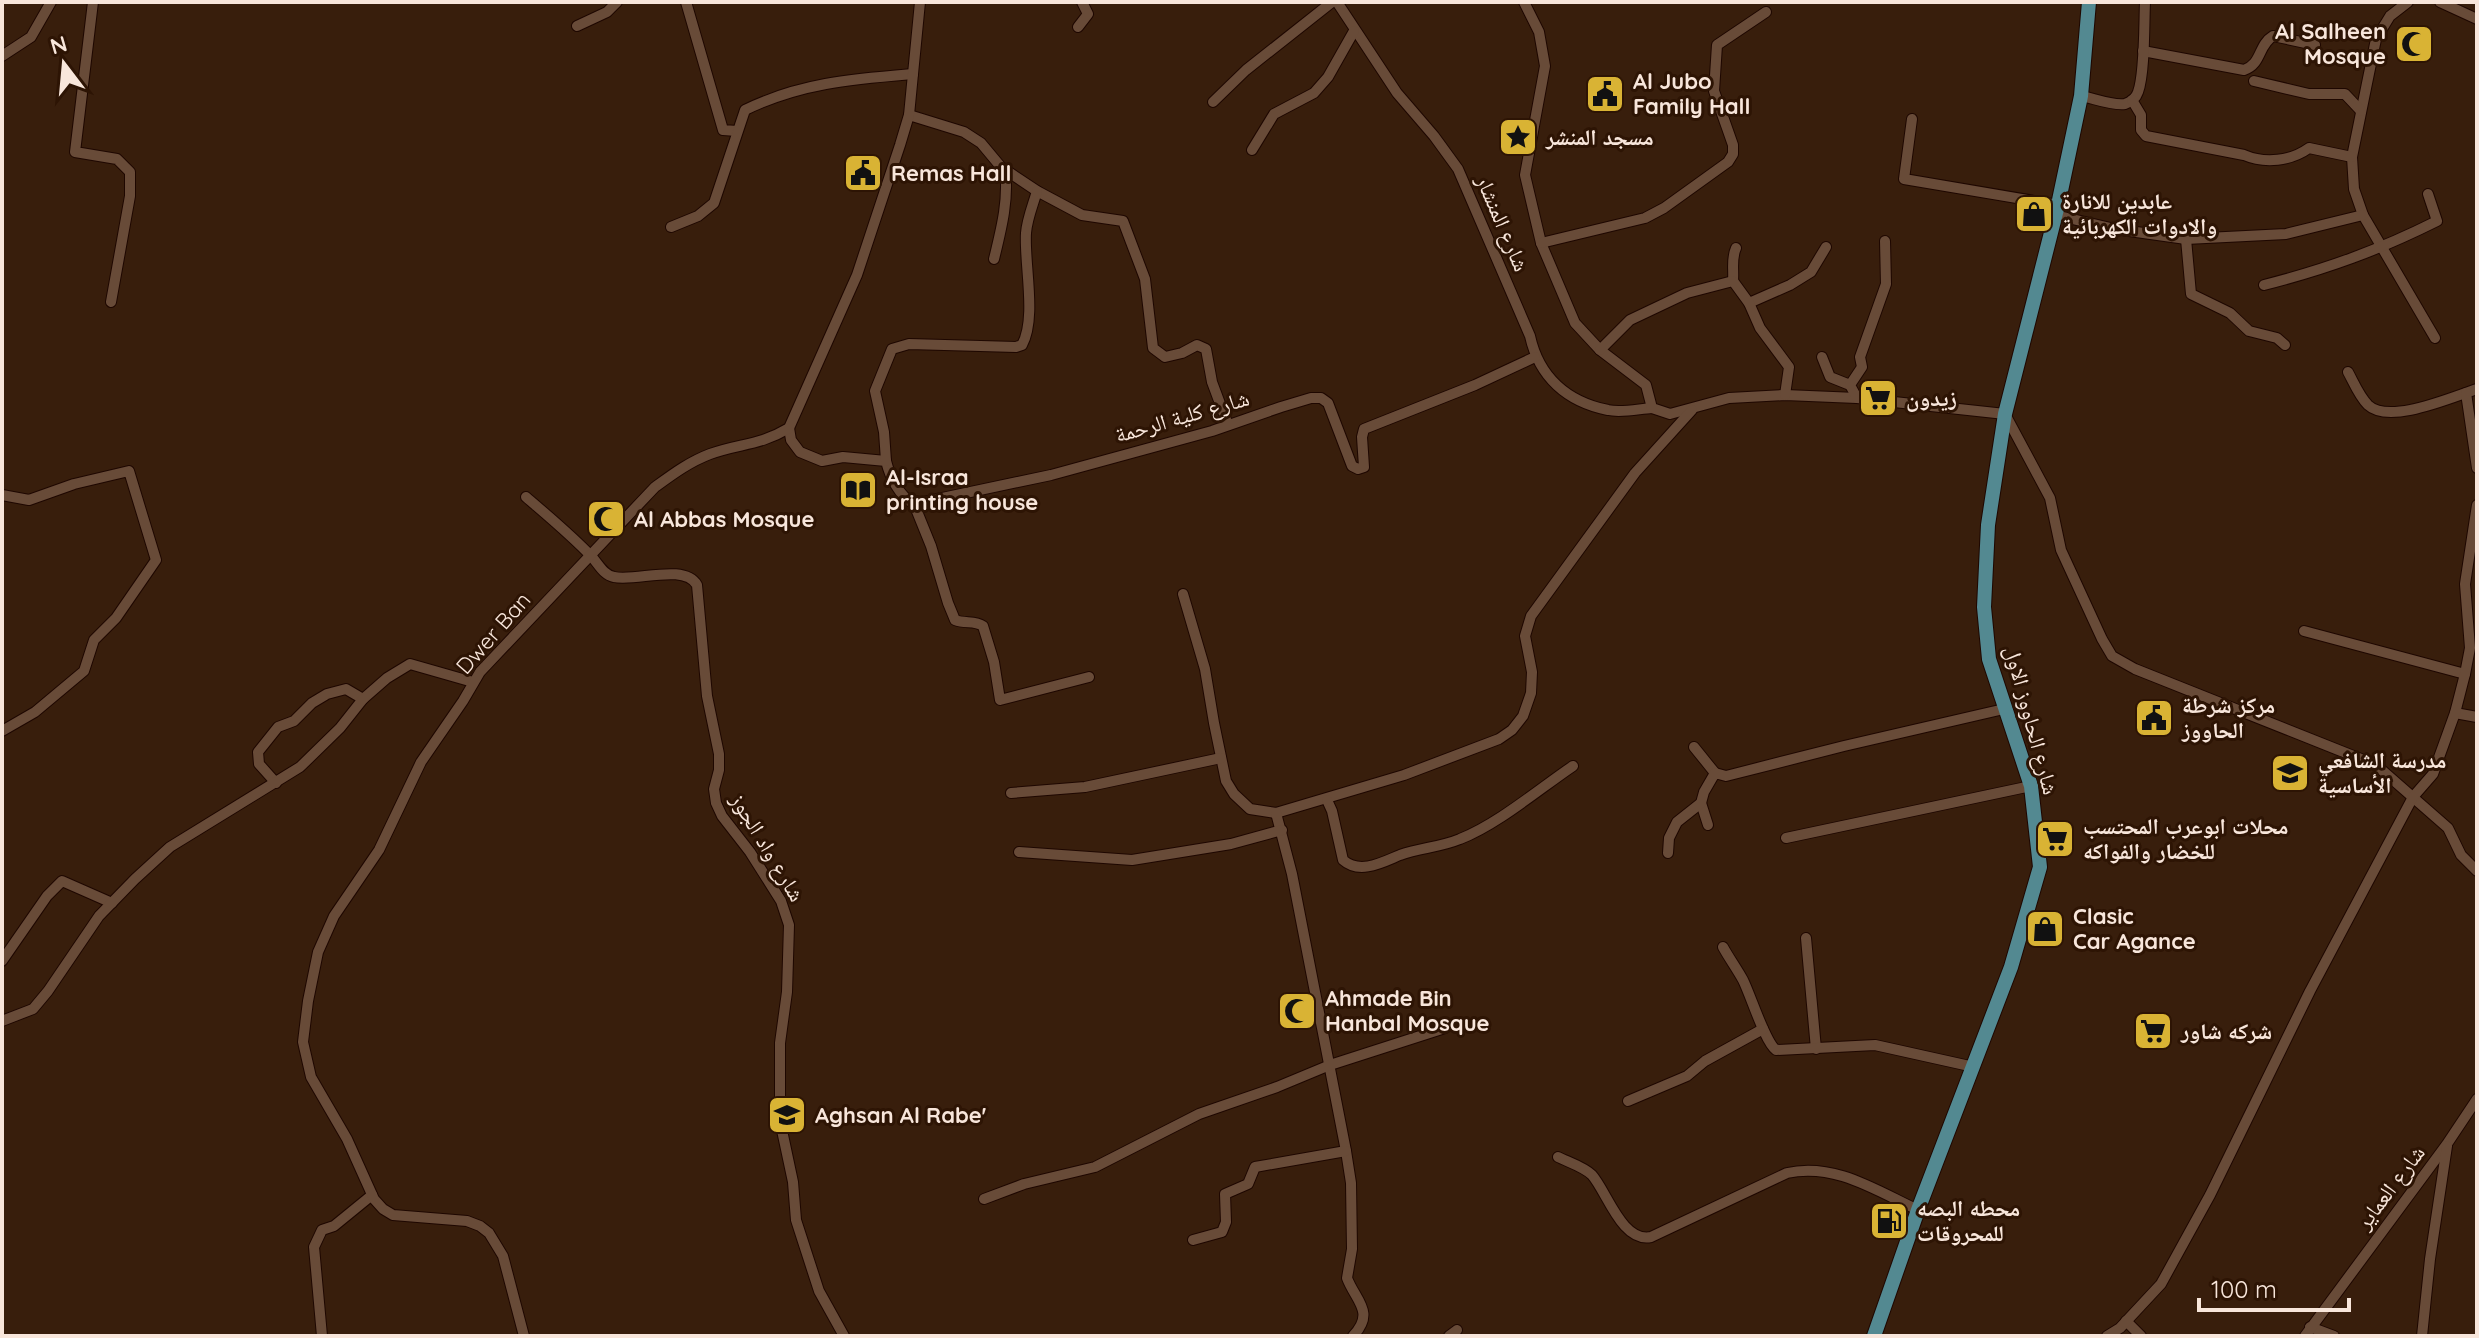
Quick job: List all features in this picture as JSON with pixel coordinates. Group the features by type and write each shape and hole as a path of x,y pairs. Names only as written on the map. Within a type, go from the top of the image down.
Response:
{"main road":[{"name":"شارع الحاووز الاول","path":"1874,1336 1918,1210 2011,967 2040,867 2031,786 1989,659 1984,607 1988,525 2005,414 2081,96 2089,2"}],"street":[{"path":"2,56 31,37 51,2"},
{"path":"93,2 75,152 117,159 130,172 130,196 111,302"},
{"path":"577,26 607,12 617,2"},
{"path":"686,2 723,130 737,131"},
{"path":"886,461 843,457 822,461 800,452 791,440 789,428 857,275 909,115 920,2"},
{"path":"1078,27 1088,14 1082,2"},
{"path":"1213,102 1246,70 1334,2"},
{"name":"شارع المنشار","path":"1334,2 1397,93 1458,169 1530,336 1535,357 1552,381 1574,400 1610,411 1652,408 1670,414 1729,398 1785,395 1857,398 2005,414"},
{"name":"شارع المنشار","path":"1524,2 1539,32 1545,66 1525,175 1541,243 1575,323 1600,350 1646,385 1652,408"},
{"path":"2081,96 2119,104 2132,100 2139,90 2145,2"},
{"path":"2440,2 2477,19"},
{"path":"2402,3 2376,39 2352,157 2354,189 2363,215 2435,338"},
{"path":"1541,243 1645,218 1728,162 1733,154 1733,145 1714,91 1717,45 1766,12"},
{"path":"1252,150 1274,114 1314,93 1328,77 1354,31"},
{"path":"2143,51 2244,70 2255,64 2265,43 2273,36 2315,45"},
{"path":"671,227 698,216 714,203 745,110 774,96 829,82 913,74"},
{"path":"2254,81 2309,94 2345,94 2361,111"},
{"path":"2132,100 2141,115 2141,130 2146,136 2244,155 2255,160 2295,158 2309,148 2352,157"},
{"path":"909,115 964,132 981,143 1005,170 1082,215 1123,221 1145,279 1153,348 1165,357 1197,345 1206,349 1212,382 1228,425"},
{"path":"1912,119 1904,179 2056,210 2115,229 2186,239 2286,234 2363,215"},
{"path":"994,259 1003,220 1007,184 1005,170"},
{"path":"1037,191 1026,231 1029,273 1025,340 1022,345 909,344 892,349 875,391 884,432 886,461 899,491 914,504 955,620 983,626 994,662 1000,700 1089,677"},
{"path":"2264,285 2319,271 2384,247 2437,221 2428,194"},
{"path":"2186,239 2191,294 2230,313 2249,331 2277,338 2285,345"},
{"path":"1850,385 1862,367 1860,357 1886,284 1885,241"},
{"path":"1749,303 1811,272 1826,247"},
{"path":"1736,248 1731,257 1733,281 1749,303 1760,328 1789,367 1785,395"},
{"path":"1600,350 1630,320 1687,293 1733,281"},
{"name":"شارع كلية الرحمة","path":"914,504 1051,475 1311,398 1321,398 1328,403 1352,466 1358,469 1364,467 1364,429 1475,385 1535,357"},
{"path":"1822,357 1830,377 1850,385 1857,398"},
{"path":"2348,372 2367,405 2385,412 2427,406 2477,389"},
{"path":"2466,393 2477,468"},
{"path":"1183,594 1205,669 1226,781 1237,798 1250,809 1276,813 1404,775 1499,739 1517,725 1528,703 1532,682 1525,636 1531,616 1635,473 1693,409"},
{"path":"2005,414 2050,498 2061,550 2112,656 2135,669 2376,765 2448,828 2461,855 2477,871"},
{"name":"Dwer Ban","path":"372,1195 351,1147 313,1082 306,1062 304,1027 315,961 337,910 379,850 421,762 473,682 590,555 655,487 681,468 712,453 766,441 789,428"},
{"path":"2,495 29,500 74,484 129,471 156,560 116,618 94,640 84,671 35,712 2,731"},
{"path":"526,497 590,555"},
{"path":"2107,1336 2161,1284 2210,1195 2310,991 2413,797 2433,774 2455,713 2473,648 2465,584 2477,505"},
{"name":"شارع واد الجوز","path":"590,555 607,575 683,574 697,585 707,696 719,754 714,789 716,803 781,901 789,925 787,992 780,1043 780,1121 793,1182 796,1220 819,1291 844,1336"},
{"path":"2304,631 2465,674"},
{"path":"2,1021 33,1009 99,916 170,847 300,767 340,728 363,699 387,678 410,664 473,682"},
{"path":"276,783 259,764 258,752 278,727 294,721 312,703 327,694 346,689 363,699"},
{"path":"1694,747 1715,773 1726,776 2004,709"},
{"path":"2455,713 2477,717"},
{"path":"1011,793 1085,787 1221,758"},
{"path":"1327,800 1343,860 1353,866 1371,866 1470,834 1573,766"},
{"path":"1708,825 1701,803 1715,773"},
{"path":"1786,838 2031,786"},
{"path":"1668,853 1669,838 1677,822 1701,803"},
{"path":"1276,813 1330,1065 1351,1183 1352,1249 1347,1278 1363,1309 1362,1322 1353,1336"},
{"path":"1019,852 1132,860 1231,844 1282,830"},
{"path":"2,961 47,896 62,881 112,903"},
{"path":"1806,938 1816,1049"},
{"path":"1723,947 1743,980 1769,1045 1776,1050 1880,1045 1974,1067"},
{"path":"984,1199 1024,1184 1095,1167 1199,1114 1330,1065 1445,1028"},
{"path":"1628,1101 1687,1076 1705,1061 1763,1029"},
{"name":"شارع العماير","path":"2307,1332 2477,1099"},
{"path":"2422,1336 2447,1144"},
{"path":"1193,1240 1222,1232 1226,1222 1225,1194 1248,1184 1255,1167 1346,1151"},
{"path":"1558,1157 1591,1174 1608,1203 1631,1232 1643,1238 1787,1173 1800,1170 1839,1174 1918,1210"},
{"path":"322,1336 314,1247 322,1230 334,1226 372,1195 383,1209 393,1215 467,1221 489,1233 503,1256 524,1336"},
{"path":"2126,1321 2141,1336"},
{"path":"2307,1332 2334,1336"}],"place":[{"name":"Al Salheen Mosque","path":"2414,44"},
{"name":"Al Jubo Family Hall","path":"1605,94"},
{"name":"مسجد المنشر","path":"1518,137"},
{"name":"Remas Hall","path":"863,173"},
{"name":"عابدين للانارة والادوات الكهربائية","path":"2034,214"},
{"name":"زيدون","path":"1878,398"},
{"name":"Al-Israa printing house","path":"858,490"},
{"name":"Al Abbas Mosque","path":"606,519"},
{"name":"مركز شرطة الحاووز","path":"2154,718"},
{"name":"مدرسة الشافعي الأساسية","path":"2290,773"},
{"name":"محلات ابوعرب المحتسب للخضار والفواكه","path":"2055,839"},
{"name":"Clasic Car Agance","path":"2045,929"},
{"name":"Ahmade Bin Hanbal Mosque","path":"1297,1011"},
{"name":"شركه شاور","path":"2153,1031"},
{"name":"Aghsan Al Rabe'","path":"787,1115"},
{"name":"محطه البصه للمحروقات","path":"1889,1221"}]}
